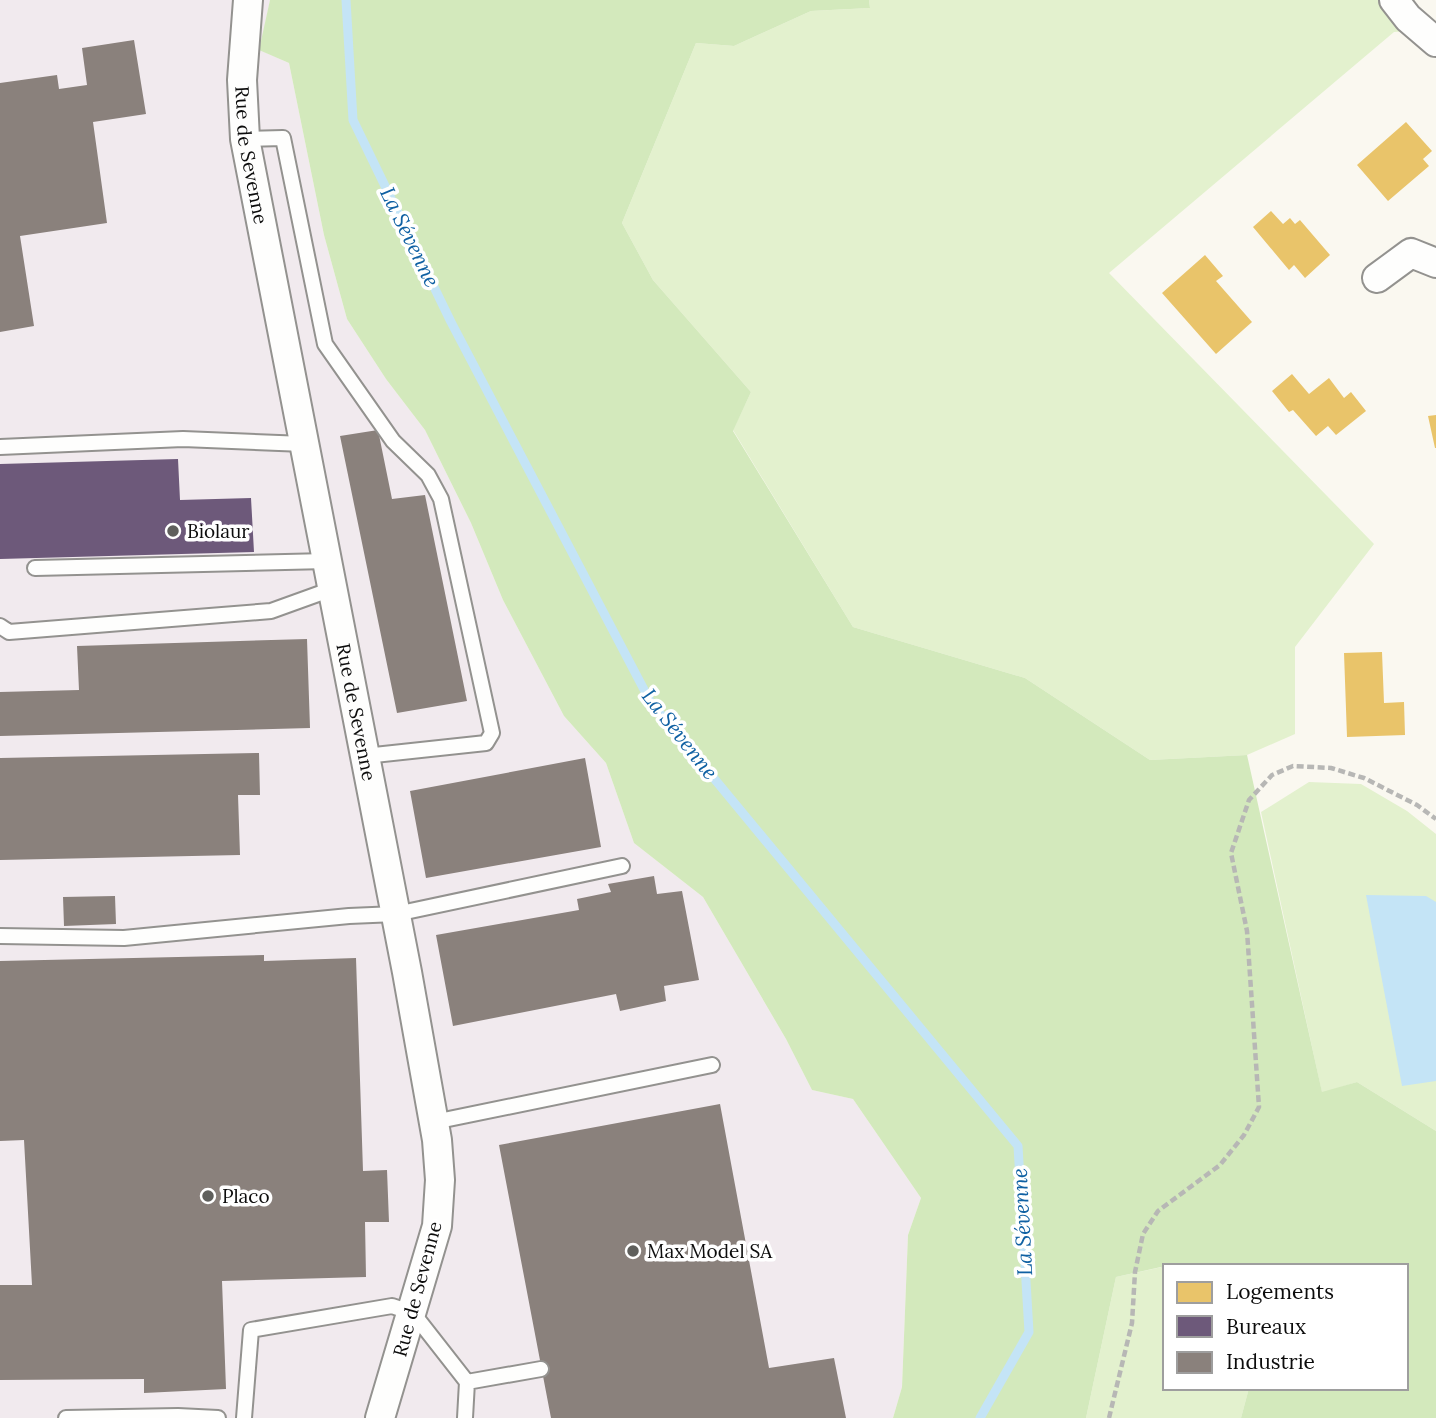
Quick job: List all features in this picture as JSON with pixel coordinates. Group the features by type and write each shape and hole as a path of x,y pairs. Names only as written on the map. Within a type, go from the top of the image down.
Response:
{"street":[{"name":"Rue de Sevenne","path":"248,0 242,80 245,139 396,914 434,1122 440,1180 437,1226 380,1418"},
{"path":"1394,0 1408,18 1436,42"},
{"path":"1377,278 1410,253 1436,263"}],"lane":[{"path":"245,139 283,138 325,344 393,441 428,475 441,499 492,733 486,743 365,756"},
{"path":"0,447 183,439 304,443"},
{"path":"35,568 327,561"},
{"path":"0,626 9,632 271,611 332,589"},
{"path":"0,936 124,938 349,916 396,914 435,908 622,866"},
{"path":"434,1122 712,1065"},
{"path":"244,1418 251,1330 392,1306 412,1312 467,1382 466,1418"},
{"path":"467,1382 541,1368"},
{"path":"66,1418 218,1418"}],"path":[{"path":"1109,1418 1132,1323 1135,1272 1143,1234 1158,1211 1220,1165 1244,1135 1259,1107 1247,931 1231,853 1249,800 1272,775 1293,766 1331,768 1364,778 1417,805 1436,819"}],"shaded area":[{"path":"0,0 270,0 260,50 289,63 324,235 347,319 386,379 425,430 471,523 503,600 564,716 606,763 634,843 703,897 786,1039 812,1090 853,1099 921,1198 908,1235 902,1387 893,1418 0,1418"}],"green space":[{"path":"270,0 869,0 870,8 811,11 734,46 696,43 622,223 653,280 751,392 733,431 853,627 1025,678 1150,760 1247,755 1322,1092 1357,1082 1436,1131 1436,1418 1241,1418 1248,1390 1408,1390 1408,1264 1163,1264 1163,1268 1116,1277 1086,1418 893,1418 902,1387 908,1235 921,1198 853,1099 812,1090 786,1039 703,897 634,843 606,763 564,716 503,600 471,523 425,430 386,379 347,319 324,235 289,63 259,50"},
{"path":"869,0 1380,0 1391,15 1410,31 1394,32 1109,273 1374,544 1295,647 1295,734 1247,755 1150,760 1025,678 853,627 733,430 751,392 653,280 622,223 696,43 734,46 811,11 870,8"},
{"path":"1309,782 1361,784 1407,811 1436,834 1436,1131 1357,1082 1322,1093 1261,812"},
{"path":"1163,1268 1163,1390 1248,1390 1241,1418 1086,1418 1116,1277"}],"water":[{"path":"1366,895 1426,896 1436,902 1436,1081 1402,1086"}],"building: Logements":[{"path":"1406,122 1432,151 1423,159 1429,166 1388,201 1357,165"},
{"path":"1271,211 1283,224 1290,218 1295,224 1300,220 1330,255 1305,278 1294,265 1289,270 1253,227"},
{"path":"1205,255 1223,276 1216,281 1252,322 1216,354 1162,293"},
{"path":"1292,374 1309,394 1329,378 1344,398 1351,392 1366,411 1336,435 1328,426 1316,436 1293,410 1289,412 1272,391"},
{"path":"1436,415 1436,448 1435,448 1428,416"},
{"path":"1382,652 1384,703 1404,702 1405,735 1347,737 1344,653"}],"building: Bureaux":[{"path":"178,459 180,500 251,498 254,552 0,559 0,464"}],"building: Industrie":[{"path":"134,40 146,114 93,122 107,223 20,236 34,326 0,332 0,83 57,75 59,89 87,85 82,48"},
{"path":"378,430 392,499 425,495 467,701 397,713 340,436"},
{"path":"307,639 310,728 0,736 0,692 79,690 77,646"},
{"path":"259,753 260,795 238,795 240,855 0,860 0,758"},
{"path":"585,758 601,847 426,878 410,791"},
{"path":"654,876 657,894 682,891 699,980 664,986 666,1001 620,1011 616,994 453,1026 436,935 579,910 577,899 611,892 608,884"},
{"path":"115,896 116,924 64,926 63,897"},
{"name":"Placo","path":"264,955 264,961 356,958 363,1171 387,1170 389,1222 365,1222 366,1277 222,1281 226,1389 144,1393 144,1379 0,1380 0,1285 32,1285 24,1140 0,1141 0,961"},
{"name":"Max Model SA","path":"720,1104 769,1368 834,1358 846,1418 551,1418 499,1145"}],"waterway":[{"name":"La Sévenne","path":"346,0 353,120 451,322 650,701 1018,1146 1029,1332 980,1418"}],"place":[{"name":"Biolaur","path":"173,531"},
{"name":"Placo","path":"208,1196"},
{"name":"Max Model SA","path":"633,1251"}]}
